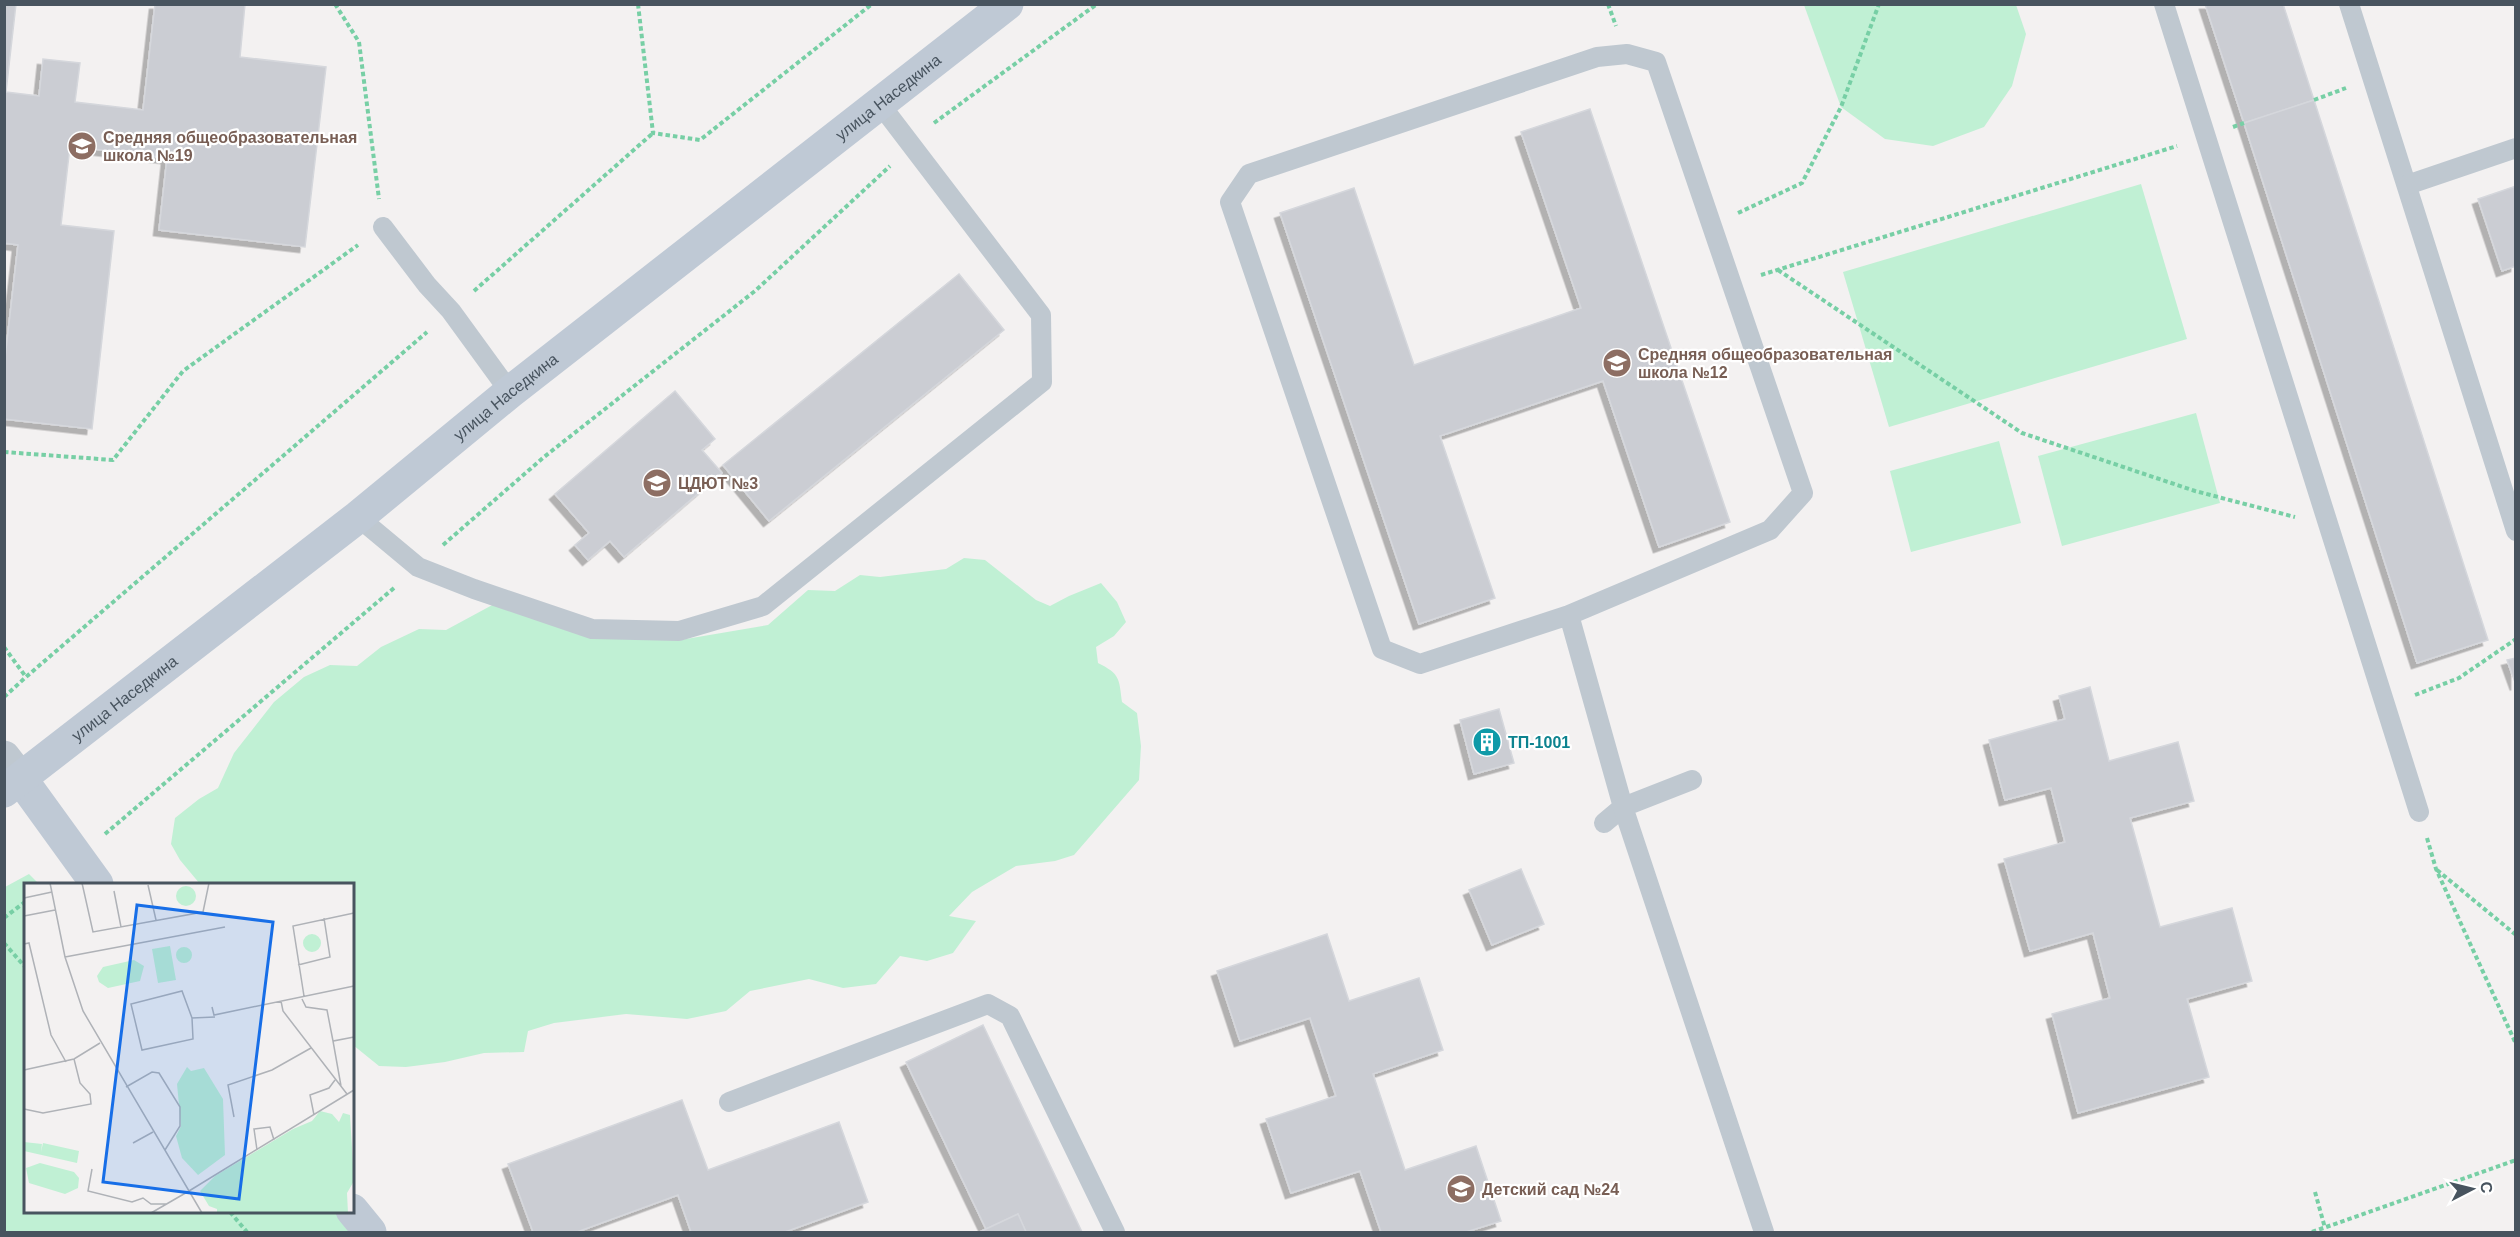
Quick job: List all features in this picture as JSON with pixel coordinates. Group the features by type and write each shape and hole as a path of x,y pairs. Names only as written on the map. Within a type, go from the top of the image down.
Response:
{"main road":[{"name":"улица Наседкина","path":"10,776 358,517 510,392 1007,4"},
{"path":"10,776 94,883"},
{"path":"354,1213 370,1233"}],"lane":[{"path":"2164,4 2419,812"},
{"path":"2349,4 2516,531"},
{"path":"1627,54 1656,62 1712,225 1803,493 1770,530 1569,615 1420,664 1382,649 1230,202 1248,174 1597,57 1627,54"},
{"path":"358,517 418,567 474,589 592,629 680,631 763,606 1042,381 1041,315 880,104"},
{"path":"2407,185 2516,148"},
{"path":"383,228 427,285 451,311 510,392"},
{"path":"1569,615 1623,807 1764,1233"},
{"path":"1604,823 1623,807 1692,780"},
{"path":"729,1102 988,1004 1010,1016 1115,1233"}],"path":[{"path":"4,452 113,460 183,371 383,228 359,42 335,4"},
{"path":"638,4 653,133"},
{"path":"4,697 451,311 653,133 700,140 872,4"},
{"path":"76,859 418,567 544,456 755,291 911,147 937,120 1097,4"},
{"path":"1712,225 1802,183 1841,107 1879,4"},
{"path":"1732,284 2206,137"},
{"path":"1778,270 2022,433 2194,491 2330,527"},
{"path":"2387,705 2459,678 2516,639"},
{"path":"4,648 26,677"},
{"path":"2419,812 2436,869 2516,1044"},
{"path":"2436,869 2516,935"},
{"path":"4,918 24,903"},
{"path":"4,944 24,966"},
{"path":"2312,1233 2516,1160"},
{"path":"2315,1192 2325,1228"},
{"path":"231,1213 247,1233"}],"green space":[{"path":"1804,5 2016,5 2026,34 2012,86 1984,127 1933,146 1885,139 1841,107"},
{"path":"2141,184 2187,339 1889,427 1843,272"},
{"path":"2196,413 2220,503 2062,546 2038,456"},
{"path":"1999,441 2021,523 1911,552 1890,471"},
{"path":"964,558 985,560 1036,600 1050,606 1101,583 1117,602 1126,622 1114,636 1096,647 1098,663 1111,670 1117,678 1122,702 1137,713 1141,746 1139,780 1074,855 1055,861 1016,866 972,892 949,916 976,921 953,953 927,961 900,956 876,984 843,988 809,979 750,991 726,1011 687,1019 626,1014 554,1023 528,1031 524,1052 484,1053 445,1062 406,1067 379,1066 354,1046 354,883 199,883 180,860 171,844 175,818 199,799 218,788 234,753 274,702 304,677 330,665 357,666 381,647 419,629 446,630 496,603 680,640 768,625 808,590 835,591 860,575 880,577 946,569"},
{"path":"29,874 38,883 24,883 24,1213 347,1213 364,1232 5,1232 5,887"}],"building":[{"path":"4,4 16,4 6,92 39,96 43,59 80,63 75,102 143,110 155,4 245,4 240,57 326,67 305,247 159,230 167,158 70,146 61,225 114,231 92,429 4,419 4,367 18,245 4,243"},
{"path":"2205,4 2283,4 2314,100 2244,123"},
{"path":"2314,100 2488,640 2417,663 2244,123"},
{"path":"1590,109 1730,522 1659,547 1603,381 1440,436 1495,598 1419,624 1280,213 1354,188 1414,365 1581,308 1521,132"},
{"path":"2516,186 2516,266 2502,271 2478,199"},
{"path":"959,274 1004,330 769,521 723,465"},
{"path":"675,391 715,439 702,450 722,473 624,557 610,541 588,560 575,545 589,533 555,494"},
{"path":"2516,658 2516,685 2507,660"},
{"path":"2090,687 2109,761 2178,742 2194,801 2130,818 2160,927 2232,908 2252,981 2187,999 2209,1077 2078,1113 2052,1014 2110,998 2093,933 2030,951 2004,859 2065,842 2051,788 2005,800 1989,740 2065,719 2059,696"},
{"name":"ТП-1001","path":"1499,709 1514,763 1474,774 1460,720"},
{"path":"1521,869 1544,924 1492,945 1469,890"},
{"path":"1327,934 1349,1001 1419,978 1443,1050 1373,1074 1405,1170 1476,1146 1501,1221 1466,1232 1381,1232 1360,1171 1291,1193 1266,1119 1336,1096 1310,1018 1240,1041 1217,971"},
{"path":"983,1025 1082,1232 1026,1232 1018,1214 986,1229 906,1062"},
{"path":"682,1100 708,1170 839,1122 868,1202 785,1232 691,1232 678,1195 577,1232 533,1232 508,1164"},
{"path":"1018,1214 1026,1232 980,1232 986,1229"}],"place":[{"name":"Средняя общеобразовательная школа №19","path":"82,146"},
{"name":"Средняя общеобразовательная школа №12","path":"1617,363"},
{"name":"ЦДЮТ №3","path":"657,483"},
{"name":"ТП-1001","path":"1487,742"},
{"name":"Детский сад №24","path":"1461,1189"}]}
